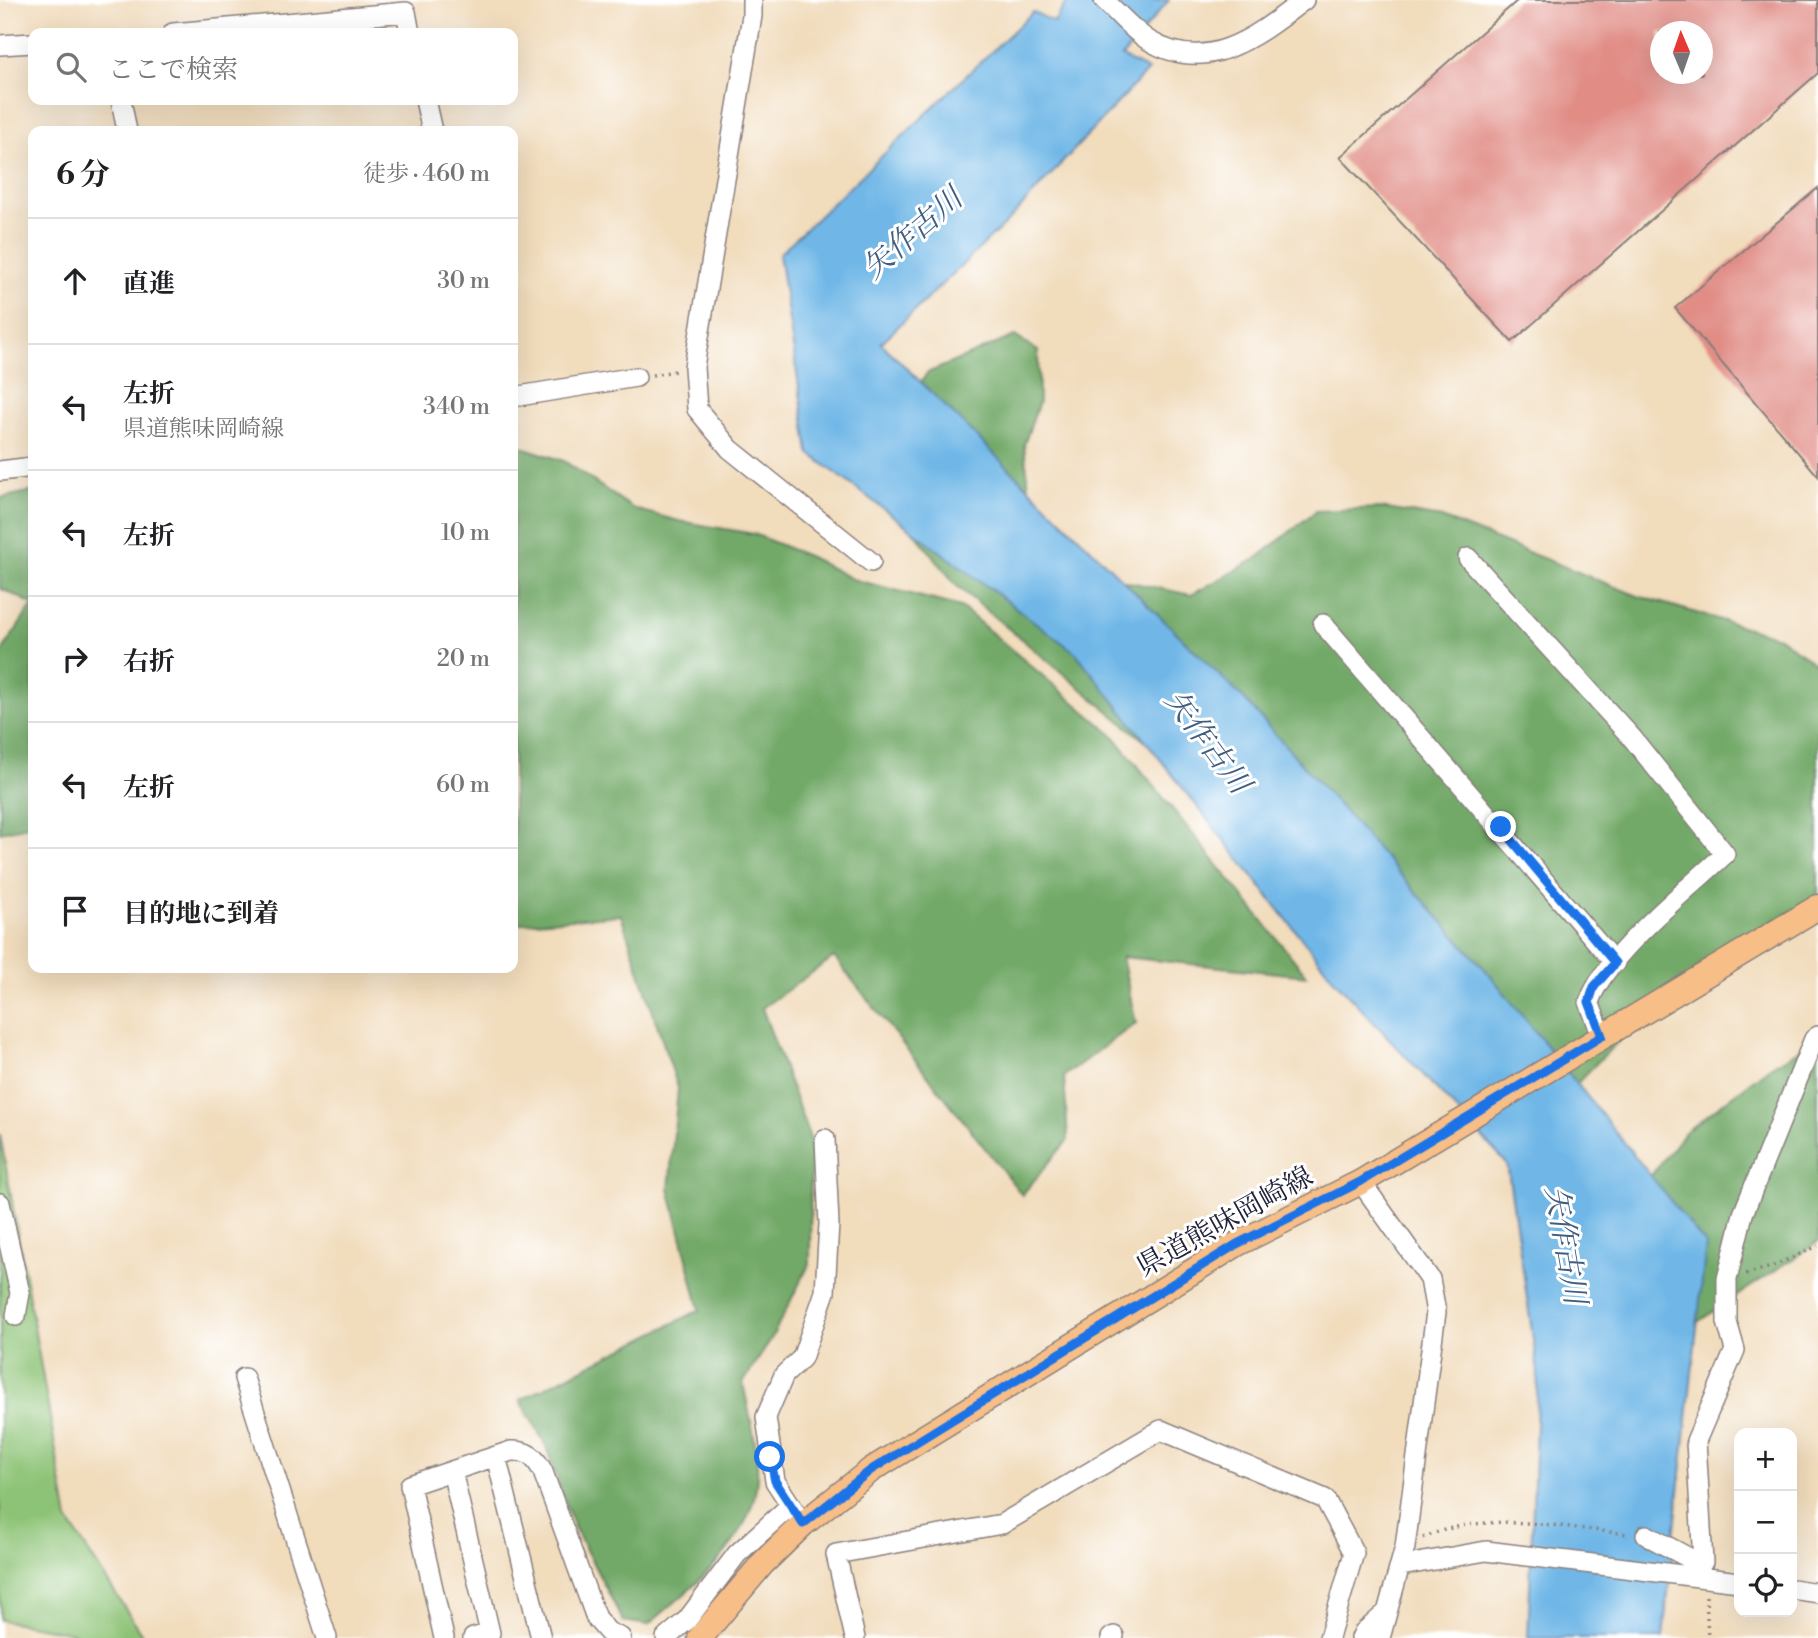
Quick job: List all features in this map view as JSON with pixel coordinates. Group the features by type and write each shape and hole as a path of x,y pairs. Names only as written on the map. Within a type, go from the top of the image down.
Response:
{"main road":[{"name":"県道熊味岡崎線","path":"700,1638 762,1564 797,1514 1225,1252 1360,1182 1818,906"}],"street":[{"path":"752,0 752,16 694,368 697,409 730,449 871,562"},
{"path":"1104,0 1149,41 1181,53 1205,57 1234,47 1304,0"},
{"path":"228,28 406,12 409,28"},
{"path":"0,45 28,43"},
{"path":"122,105 126,126"},
{"path":"426,105 431,126"},
{"path":"518,396 636,377"},
{"path":"0,471 28,468"},
{"path":"1468,558 1633,739 1725,854 1634,938 1594,987 1589,1002 1602,1036"},
{"path":"1323,624 1615,963"},
{"path":"1704,1569 1696,1441 1735,1350 1727,1322 1727,1279 1743,1214 1814,1039 1818,1036"},
{"path":"666,1638 687,1620 737,1554 797,1514 775,1481 766,1417 784,1375 802,1358 825,1292 829,1224 825,1139"},
{"path":"1360,1182 1430,1279 1436,1312 1405,1546 1380,1638"},
{"path":"0,1203 20,1293 16,1316"},
{"path":"244,1378 327,1638"},
{"path":"855,1638 835,1554 1002,1524 1161,1430 1325,1499 1354,1553 1329,1638"},
{"path":"444,1638 410,1485 520,1450 536,1458 596,1618 608,1632 621,1638"},
{"path":"496,1456 541,1638"},
{"path":"452,1471 486,1636"},
{"path":"1646,1535 1704,1569"},
{"path":"1401,1566 1486,1551 1704,1569 1734,1580"},
{"path":"1797,1590 1818,1593"},
{"path":"1361,1638 1364,1632 1386,1614"}],"path":[{"path":"636,377 694,368"},
{"path":"1727,1279 1771,1267 1818,1246"},
{"path":"1405,1546 1445,1528 1492,1522 1646,1535"},
{"path":"1704,1569 1708,1638"}],"green space":[{"path":"1015,336 1038,351 1039,402 1024,445 1034,531 1101,576 1191,595 1257,558 1316,511 1380,508 1442,518 1638,596 1779,637 1818,666 1818,899 1744,939 1709,963 1613,1047 1554,1108 1233,814 957,586 910,527 895,424 927,373"},
{"path":"518,446 564,461 634,509 679,521 754,534 810,557 852,579 961,607 1113,735 1307,976 1122,957 1136,1023 1064,1076 1068,1140 1022,1195 834,957 762,1008 811,1141 810,1263 770,1341 743,1383 757,1466 753,1501 745,1523 733,1543 701,1579 648,1625 623,1621 573,1525 545,1444 520,1400 700,1310 669,1189 678,1088 621,915 518,924"},
{"path":"28,492 28,602 0,588 0,498"},
{"path":"28,612 28,826 0,832 0,654"},
{"path":"1818,1038 1818,1242 1696,1323 1639,1191 1685,1132 1770,1067"},
{"path":"0,1134 68,1520 144,1638 84,1638 73,1633 0,1620"}],"water":[{"name":"矢作古川","path":"1068,0 1169,0 1122,57 1148,70 1009,220 881,343 1243,698 1490,975 1706,1245 1663,1638 1528,1638 1538,1372 1507,1164 1337,983 1076,653 809,453 779,254 1033,12 1054,22"}],"building":[{"path":"1518,0 1818,0 1818,73 1512,342 1340,157"},
{"path":"1818,188 1818,476 1675,308"}],"route":[{"path":"770,1457 775,1481 803,1524 871,1470 1237,1244 1360,1182 1602,1036 1589,1002 1594,987 1615,963 1501,827"}]}
